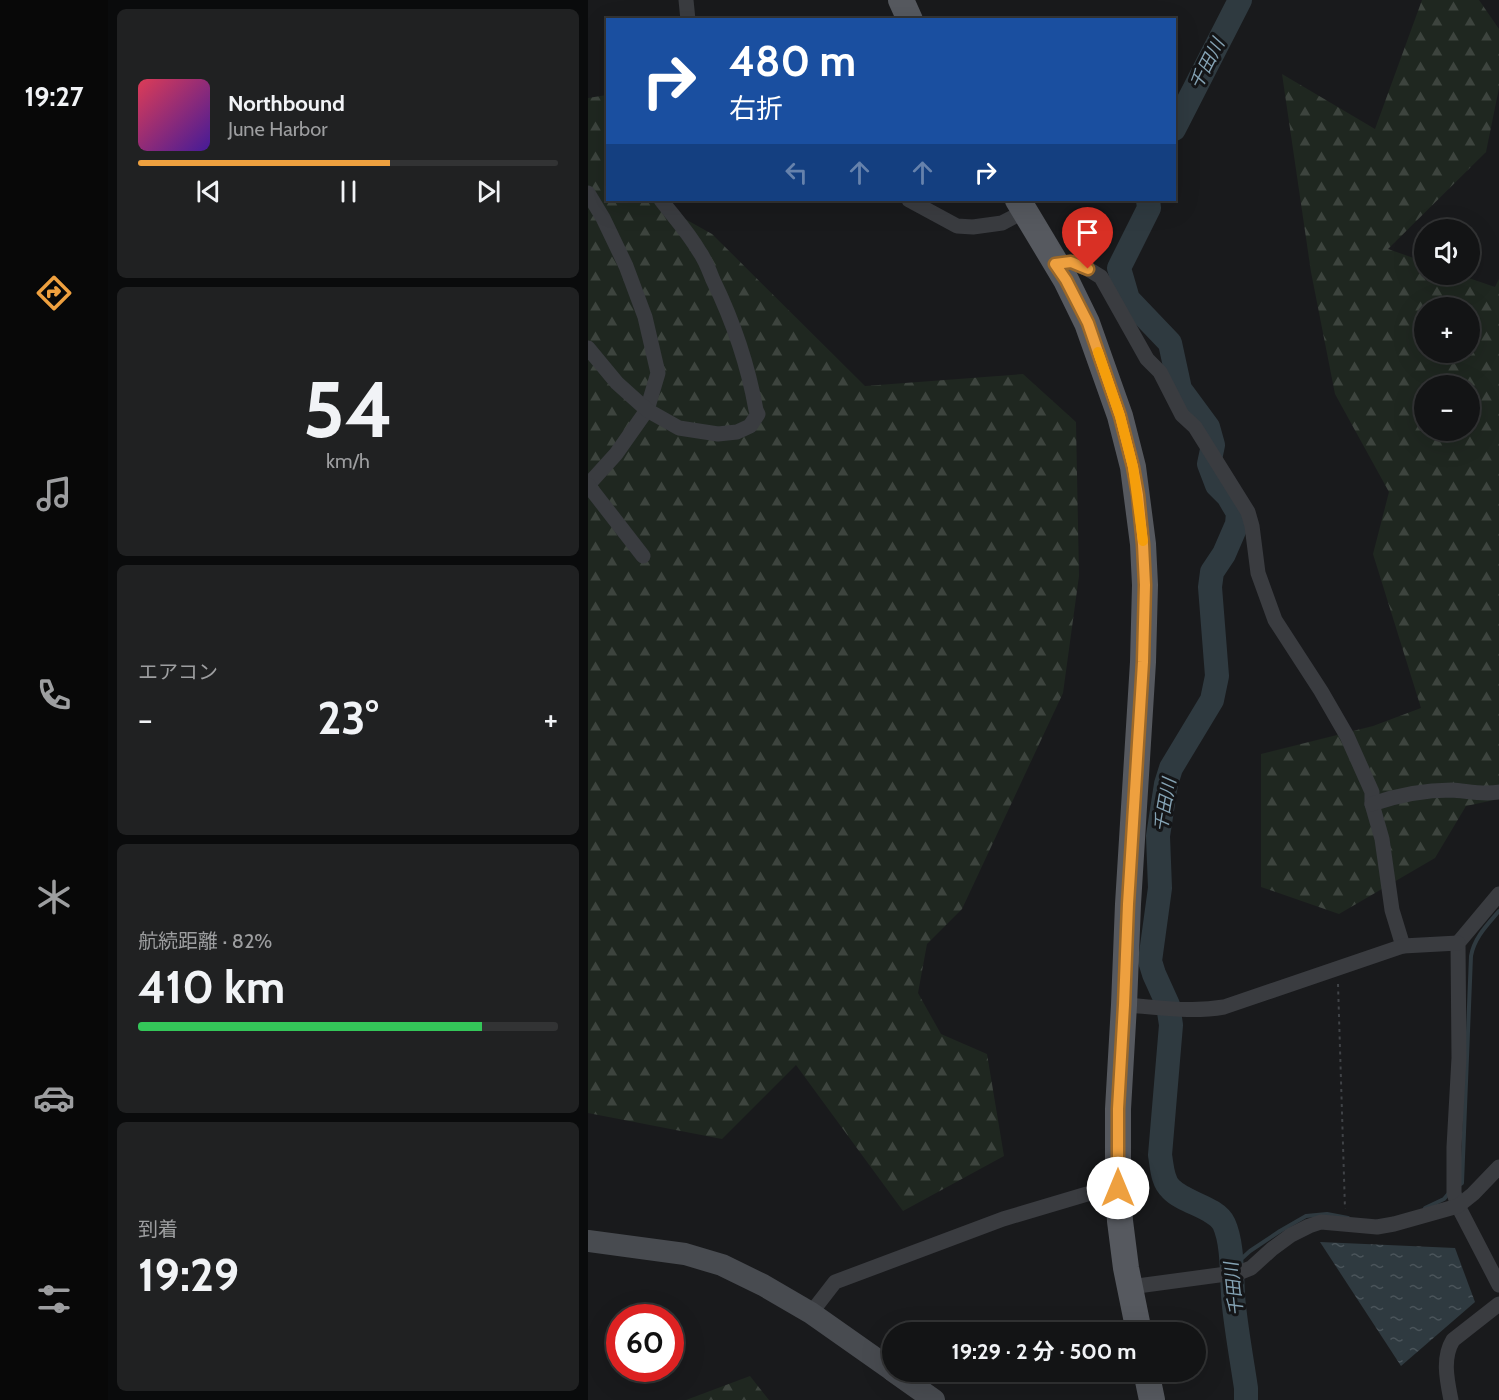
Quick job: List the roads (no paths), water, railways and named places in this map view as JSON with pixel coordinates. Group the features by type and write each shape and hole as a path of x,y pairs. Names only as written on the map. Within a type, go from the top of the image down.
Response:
{"main road":[{"path":"900,0 909,18"},
{"path":"1022,205 1088,323 1120,416 1138,495 1145,585 1143,662 1118,1109 1120,1221 1136,1322"},
{"path":"1148,1382 1152,1400"}],"street":[{"path":"686,0 688,18"},
{"path":"588,193 626,266 645,317 658,373 647,410 616,454 588,485 643,556"},
{"path":"588,348 617,383 647,410 679,428 718,434 737,432 750,426 758,414 751,382 727,309 700,252 678,219 662,201"},
{"path":"911,201 957,226 973,227 1002,224 1022,205"},
{"path":"1055,264 1071,262 1101,277 1147,359 1160,372 1182,415 1195,427 1204,440 1248,512 1258,573 1275,620 1347,736 1372,792 1372,804 1382,839 1392,910 1403,946"},
{"path":"1372,804 1389,798 1423,792 1452,790 1499,792"},
{"path":"1499,894 1458,943 1459,1058 1454,1147 1454,1193 1458,1206 1499,1285"},
{"path":"1124,1005 1208,1010 1224,1007 1403,946 1458,943"},
{"path":"1130,1287 1233,1273 1251,1268 1291,1235 1321,1222 1377,1227 1458,1206 1499,1167"},
{"path":"811,1313 835,1282 1003,1219 1087,1194 1118,1188"},
{"path":"588,1241 685,1254 722,1265 763,1285 811,1313 882,1363"},
{"path":"1451,1400 1446,1358 1448,1348 1453,1340 1499,1304"},
{"path":"909,1382 934,1400"}],"water":[{"path":"1320,1242 1455,1248 1475,1302 1401,1366"}],"waterway":[{"name":"千田川","path":"1176,125 1240,0"},
{"name":"千田川","path":"1148,201 1149,208 1119,268 1128,299 1170,343 1180,389 1208,427 1213,445 1209,464 1217,485 1228,496 1238,513 1237,524 1224,554 1212,572 1210,587 1217,676 1212,700 1171,768 1166,784 1158,836 1160,888 1150,961 1168,1005 1171,1025 1160,1155 1168,1186 1177,1194 1214,1213 1224,1224 1231,1253 1234,1306 1246,1400"},
{"path":"1459,1185 1462,1183 1471,956 1478,938 1499,911"},
{"path":"1425,1208 1444,1199 1449,1193"},
{"path":"1231,1264 1306,1216 1327,1214 1348,1218"}]}
